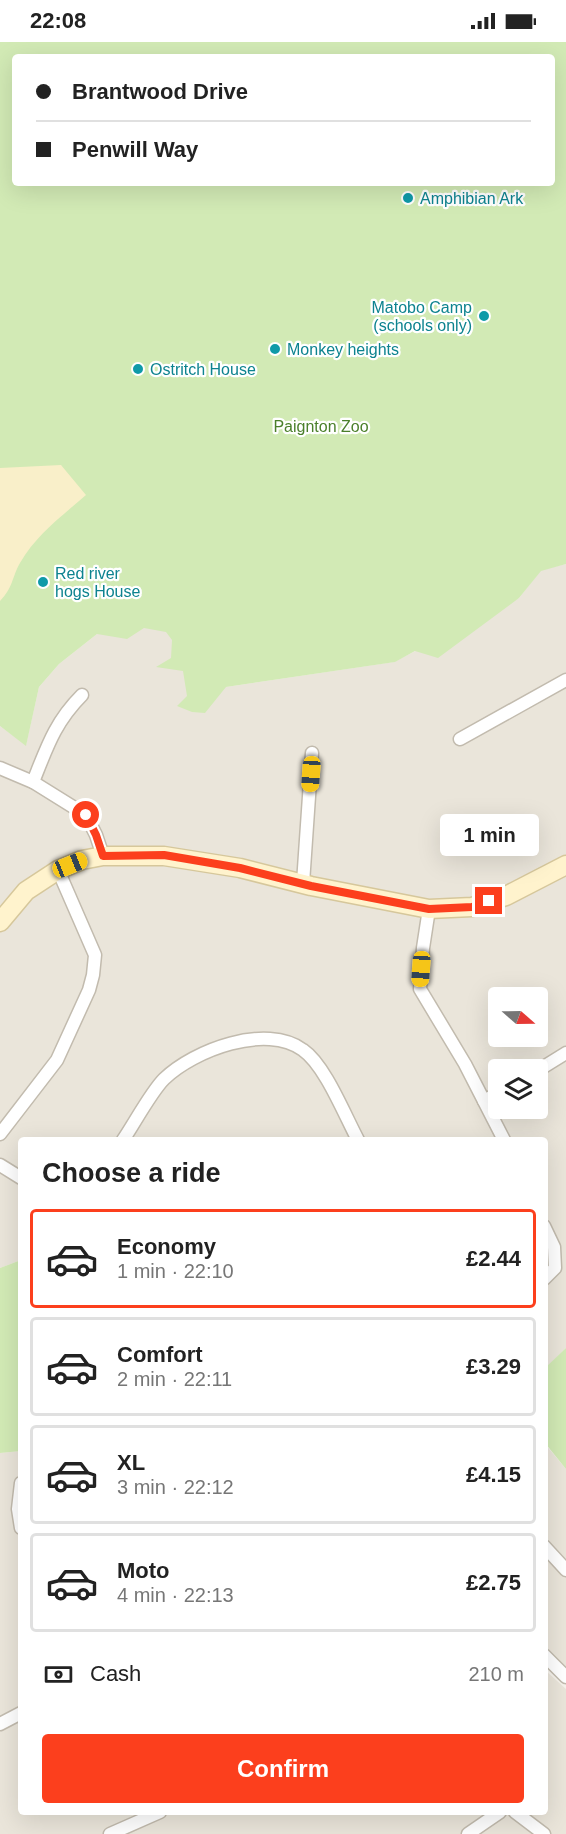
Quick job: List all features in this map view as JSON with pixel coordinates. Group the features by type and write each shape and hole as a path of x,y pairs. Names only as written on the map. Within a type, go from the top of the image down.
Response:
{"street":[{"path":"460,739 566,680"},
{"path":"33,782 60,721 66,711 82,695"},
{"path":"303,883 312,753"},
{"path":"0,768 33,782 86,815 103,856"},
{"path":"0,922 26,891 58,870 82,860 103,856 164,855 240,868 429,909 472,907 506,896 566,865"},
{"path":"0,1134 57,1060 90,990 95,955 58,870"},
{"path":"429,909 420,989 465,1064 502,1137"},
{"path":"125,1137 163,1080 192,1059 248,1040 271,1039 292,1044 315,1061 356,1137"},
{"path":"548,1064 566,1053"},
{"path":"484,1101 488,1099"},
{"path":"0,1166 18,1176"},
{"path":"548,1234 554,1247 555,1268 549,1276"},
{"path":"548,1550 566,1570"},
{"path":"548,1659 566,1677"},
{"path":"0,1724 18,1715"},
{"path":"110,1834 153,1815"},
{"path":"468,1834 496,1815"},
{"path":"519,1815 544,1834"}],"shaded area":[{"path":"566,564 566,1348 548,1366 548,1137 18,1137 18,1261 0,1268 0,726 26,745 39,687 59,664 97,634 152,609 226,687 394,662 519,598 541,570"},
{"path":"548,1448 566,1469 566,1677 548,1658"},
{"path":"18,1451 18,1815 548,1815 548,1673 566,1689 566,1834 0,1834 0,1453"}],"green space":[{"name":"Paignton Zoo","path":"0,42 566,42 566,564 541,571 519,598 438,658 415,651 395,662 226,687 205,713 192,712 177,706 187,696 183,671 156,667 171,658 172,640 166,632 144,628 127,639 97,634 59,664 39,687 26,746 0,726"},
{"path":"18,1261 18,1451 0,1453 0,1268"},
{"path":"566,1348 566,1469 548,1447 548,1365"}],"sand":[{"path":"61,465 86,495 50,526 26,553 10,587 0,601 0,468"}],"place":[{"name":"Amphibian Ark","path":"408,198"},
{"name":"Matobo Camp (schools only)","path":"484,316"},
{"name":"Monkey heights","path":"275,349"},
{"name":"Ostritch House","path":"138,369"},
{"name":"Red river hogs House","path":"43,582"}],"route":[{"path":"86,815 103,856 164,855 240,868 311,886 429,909 472,907 489,901"}]}
